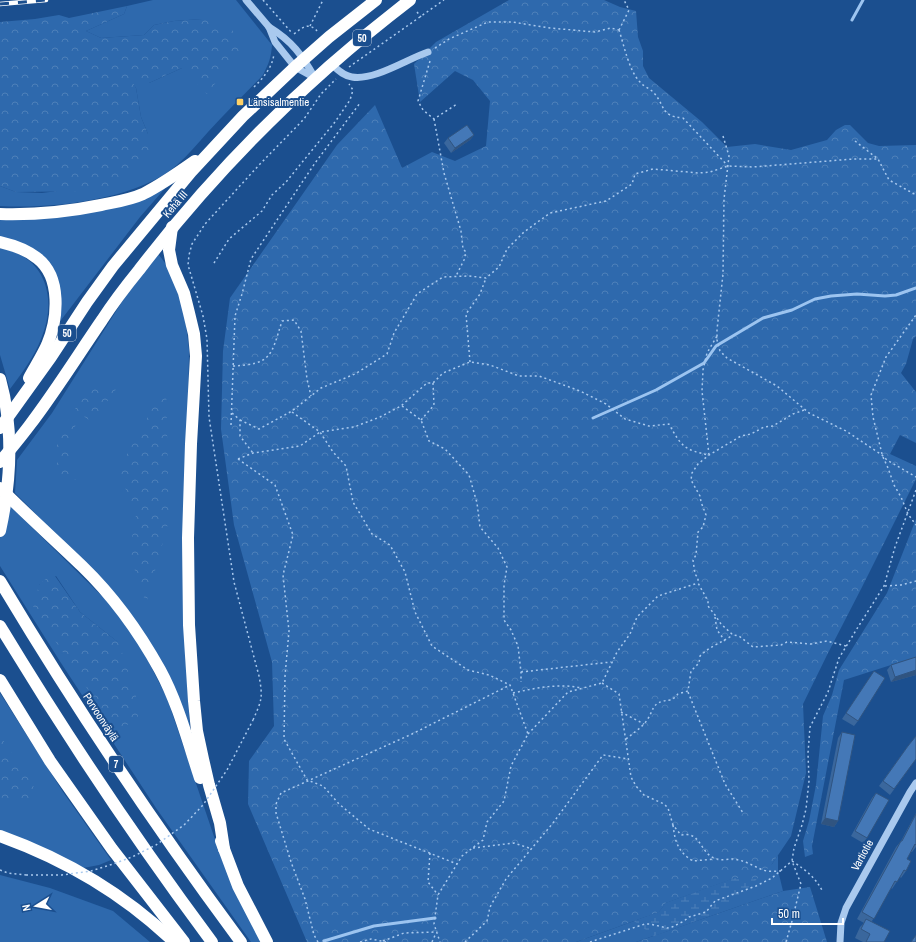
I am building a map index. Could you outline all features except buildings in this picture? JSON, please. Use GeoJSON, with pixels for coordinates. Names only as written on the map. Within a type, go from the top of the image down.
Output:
{"type":"FeatureCollection","features":[{"type":"Feature","properties":{"kind":"highway","name":"Kehä III"},"geometry":{"type":"LineString","coordinates":[[0,428],[51,358],[87,302],[113,266],[156,212],[243,116],[329,37],[376,0]]}},
{"type":"Feature","properties":{"kind":"highway","name":"Kehä III"},"geometry":{"type":"LineString","coordinates":[[0,462],[30,425],[103,318],[172,227],[233,158],[273,117],[315,78],[410,0]]}},
{"type":"Feature","properties":{"kind":"highway"},"geometry":{"type":"LineString","coordinates":[[0,214],[45,214],[72,211],[122,201],[142,195],[212,149]]}},
{"type":"Feature","properties":{"kind":"highway"},"geometry":{"type":"LineString","coordinates":[[172,227],[169,250],[172,265],[184,293],[190,313],[196,356],[188,538],[189,625],[194,701],[201,752],[220,823],[224,849]]}},
{"type":"Feature","properties":{"kind":"highway"},"geometry":{"type":"LineString","coordinates":[[0,242],[26,251],[38,259],[46,269],[52,282],[55,296],[55,312],[47,344],[10,415]]}},
{"type":"Feature","properties":{"kind":"highway"},"geometry":{"type":"LineString","coordinates":[[0,379],[7,411],[10,443],[8,489],[0,531]]}},
{"type":"Feature","properties":{"kind":"highway"},"geometry":{"type":"LineString","coordinates":[[0,488],[24,513],[83,567],[118,606],[147,648],[170,692],[224,849],[247,905],[266,942]]}},
{"type":"Feature","properties":{"kind":"highway","name":"Porvoonväylä"},"geometry":{"type":"LineString","coordinates":[[0,581],[62,682],[112,758],[160,830],[240,942]]}},
{"type":"Feature","properties":{"kind":"highway","name":"7"},"geometry":{"type":"LineString","coordinates":[[0,626],[41,694],[88,766],[141,844],[212,942]]}},
{"type":"Feature","properties":{"kind":"highway"},"geometry":{"type":"LineString","coordinates":[[0,680],[50,761],[112,849],[184,942]]}},
{"type":"Feature","properties":{"kind":"highway"},"geometry":{"type":"LineString","coordinates":[[0,836],[41,852],[88,876],[131,905],[174,942]]}},
{"type":"Feature","properties":{"kind":"street"},"geometry":{"type":"LineString","coordinates":[[246,0],[269,27],[284,36],[304,59],[315,78]]}},
{"type":"Feature","properties":{"kind":"street"},"geometry":{"type":"LineString","coordinates":[[269,27],[275,42],[295,67],[315,78]]}},
{"type":"Feature","properties":{"kind":"street"},"geometry":{"type":"LineString","coordinates":[[331,64],[341,73],[351,77],[374,75],[431,51]]}},
{"type":"Feature","properties":{"kind":"street","name":"Vartiotie"},"geometry":{"type":"LineString","coordinates":[[840,942],[841,923],[846,908],[916,783]]}},
{"type":"Feature","properties":{"kind":"path"},"geometry":{"type":"LineString","coordinates":[[263,0],[294,35]]}},
{"type":"Feature","properties":{"kind":"path"},"geometry":{"type":"LineString","coordinates":[[310,26],[323,0]]}},
{"type":"Feature","properties":{"kind":"path"},"geometry":{"type":"LineString","coordinates":[[349,67],[444,0]]}},
{"type":"Feature","properties":{"kind":"path"},"geometry":{"type":"LineString","coordinates":[[624,0],[629,10],[619,30],[638,81],[654,93],[665,112],[674,117],[683,118],[728,166]]}},
{"type":"Feature","properties":{"kind":"path"},"geometry":{"type":"LineString","coordinates":[[417,12],[420,16]]}},
{"type":"Feature","properties":{"kind":"path"},"geometry":{"type":"LineString","coordinates":[[456,276],[464,260],[466,252],[463,249],[461,231],[444,173],[434,119],[423,110],[418,101],[431,51],[449,39],[488,22],[512,22],[550,28],[595,32],[611,28],[619,30]]}},
{"type":"Feature","properties":{"kind":"path"},"geometry":{"type":"LineString","coordinates":[[254,87],[265,76],[273,63],[274,52],[280,48]]}},
{"type":"Feature","properties":{"kind":"path"},"geometry":{"type":"LineString","coordinates":[[0,870],[8,873],[62,875],[91,870],[113,864],[156,845],[184,825],[207,800],[226,770],[253,720],[262,698],[262,691],[234,582],[209,417],[207,339],[203,316],[188,265],[189,255],[192,244],[205,224],[304,119],[322,94],[341,73],[353,90],[350,100],[335,122],[286,182],[272,195],[262,211],[229,238],[214,262]]}},
{"type":"Feature","properties":{"kind":"path"},"geometry":{"type":"LineString","coordinates":[[231,424],[235,316],[251,259],[315,163],[360,103]]}},
{"type":"Feature","properties":{"kind":"path"},"geometry":{"type":"LineString","coordinates":[[434,119],[457,104]]}},
{"type":"Feature","properties":{"kind":"path"},"geometry":{"type":"LineString","coordinates":[[723,136],[729,156],[724,199],[723,274],[717,324],[718,343],[723,355],[777,386],[809,414],[846,431],[887,460],[916,477]]}},
{"type":"Feature","properties":{"kind":"path"},"geometry":{"type":"LineString","coordinates":[[855,140],[878,159],[889,180],[916,195]]}},
{"type":"Feature","properties":{"kind":"path"},"geometry":{"type":"LineString","coordinates":[[470,362],[466,314],[480,294],[486,278],[499,267],[511,245],[524,232],[550,213],[606,201],[632,184],[636,174],[654,170],[699,173],[710,172],[728,166],[753,167],[853,159],[878,159]]}},
{"type":"Feature","properties":{"kind":"path"},"geometry":{"type":"LineString","coordinates":[[232,413],[240,420],[259,430],[292,411],[321,388],[355,374],[387,354],[394,333],[417,294],[443,277],[469,276],[486,278]]}},
{"type":"Feature","properties":{"kind":"path"},"geometry":{"type":"LineString","coordinates":[[916,315],[886,357],[871,395],[873,417],[882,455],[908,514],[916,525]]}},
{"type":"Feature","properties":{"kind":"path"},"geometry":{"type":"LineString","coordinates":[[233,366],[262,362],[270,356],[282,321],[294,320],[301,331],[307,379],[311,396]]}},
{"type":"Feature","properties":{"kind":"path"},"geometry":{"type":"LineString","coordinates":[[709,455],[702,391],[703,370],[707,353],[717,336]]}},
{"type":"Feature","properties":{"kind":"path"},"geometry":{"type":"LineString","coordinates":[[458,864],[369,829],[339,804],[323,786],[308,780],[284,739],[285,676],[289,631],[283,575],[293,535],[275,485],[238,459],[253,454],[300,446],[320,432],[354,427],[380,417],[401,406],[427,383],[433,383],[443,373],[470,362],[490,365],[519,376],[539,376],[580,391],[606,404],[625,419],[649,426],[669,424],[677,439],[690,451],[709,455]]}},
{"type":"Feature","properties":{"kind":"path"},"geometry":{"type":"LineString","coordinates":[[421,420],[434,405],[433,383]]}},
{"type":"Feature","properties":{"kind":"path"},"geometry":{"type":"LineString","coordinates":[[401,406],[421,420],[429,441],[445,449],[468,475],[477,503],[480,527],[498,548],[507,567],[504,585],[504,620],[511,630],[518,646],[521,672],[520,682]]}},
{"type":"Feature","properties":{"kind":"path"},"geometry":{"type":"LineString","coordinates":[[805,410],[793,414],[774,426],[764,427],[751,434],[741,436],[709,455],[698,464],[692,473],[690,480],[700,496],[706,515],[703,526],[698,532],[696,555],[693,560],[695,574],[698,578],[698,583],[708,601],[708,606],[721,624],[733,635],[739,636],[753,647],[781,645],[787,642],[811,644],[827,641],[846,646]]}},
{"type":"Feature","properties":{"kind":"path"},"geometry":{"type":"LineString","coordinates":[[292,411],[320,432],[333,452],[346,466],[353,502],[372,534],[390,545],[405,572],[415,612],[432,646],[468,670],[489,676],[510,685],[528,734]]}},
{"type":"Feature","properties":{"kind":"path"},"geometry":{"type":"LineString","coordinates":[[240,420],[240,436],[253,454]]}},
{"type":"Feature","properties":{"kind":"path"},"geometry":{"type":"LineString","coordinates":[[786,942],[801,884],[792,861],[794,848],[802,825],[809,781],[808,753],[810,727],[828,692],[839,658],[884,586],[916,490]]}},
{"type":"Feature","properties":{"kind":"path"},"geometry":{"type":"LineString","coordinates":[[884,586],[901,585],[916,581]]}},
{"type":"Feature","properties":{"kind":"path"},"geometry":{"type":"LineString","coordinates":[[602,683],[617,652],[630,634],[637,617],[658,596],[698,583]]}},
{"type":"Feature","properties":{"kind":"path"},"geometry":{"type":"LineString","coordinates":[[715,615],[717,630],[725,641]]}},
{"type":"Feature","properties":{"kind":"path"},"geometry":{"type":"LineString","coordinates":[[733,635],[725,641],[708,648],[700,656],[699,663],[691,671],[688,691],[725,784],[743,813]]}},
{"type":"Feature","properties":{"kind":"path"},"geometry":{"type":"LineString","coordinates":[[521,672],[612,662]]}},
{"type":"Feature","properties":{"kind":"path"},"geometry":{"type":"LineString","coordinates":[[440,942],[434,924],[438,895],[462,856],[483,840],[487,822],[504,801],[511,766],[528,734],[568,692],[602,683],[618,694],[631,777],[636,786],[644,795],[668,808],[673,825],[674,839],[684,856],[693,862],[714,859],[733,859],[754,865],[763,870],[781,870]]}},
{"type":"Feature","properties":{"kind":"path"},"geometry":{"type":"LineString","coordinates":[[318,942],[314,935],[305,899],[291,862],[276,813],[276,804],[281,793],[412,734],[510,685]]}},
{"type":"Feature","properties":{"kind":"path"},"geometry":{"type":"LineString","coordinates":[[513,693],[535,688],[567,685],[583,688]]}},
{"type":"Feature","properties":{"kind":"path"},"geometry":{"type":"LineString","coordinates":[[626,739],[644,724],[656,704],[672,700],[678,694],[688,691]]}},
{"type":"Feature","properties":{"kind":"path"},"geometry":{"type":"LineString","coordinates":[[621,712],[644,724]]}},
{"type":"Feature","properties":{"kind":"path"},"geometry":{"type":"LineString","coordinates":[[465,942],[487,921],[490,907],[506,879],[553,823],[603,755],[628,759]]}},
{"type":"Feature","properties":{"kind":"path"},"geometry":{"type":"LineString","coordinates":[[673,825],[681,835],[691,835],[700,842],[704,852],[714,859]]}},
{"type":"Feature","properties":{"kind":"path"},"geometry":{"type":"LineString","coordinates":[[472,848],[514,843],[532,849]]}},
{"type":"Feature","properties":{"kind":"path"},"geometry":{"type":"LineString","coordinates":[[430,854],[428,882],[438,895]]}},
{"type":"Feature","properties":{"kind":"path"},"geometry":{"type":"LineString","coordinates":[[590,942],[645,924],[667,928],[672,927],[689,917],[706,912],[715,901],[756,886],[772,878],[792,861]]}},
{"type":"Feature","properties":{"kind":"path"},"geometry":{"type":"LineString","coordinates":[[792,861],[811,874],[823,892]]}},
{"type":"Feature","properties":{"kind":"path"},"geometry":{"type":"LineString","coordinates":[[383,941],[404,934],[437,932]]}},
{"type":"Feature","properties":{"kind":"path"},"geometry":{"type":"LineString","coordinates":[[432,942],[437,932]]}},
{"type":"Feature","properties":{"kind":"path"},"geometry":{"type":"LineString","coordinates":[[360,942],[371,939],[386,942]]}},
{"type":"Feature","properties":{"kind":"green space"},"geometry":{"type":"Polygon","coordinates":[[[153,0],[236,0],[272,45],[267,67],[263,75],[177,165],[160,177],[140,187],[93,200],[68,204],[21,207],[0,206],[0,186],[16,192],[42,193],[57,191],[148,134],[141,117],[136,88],[132,83],[149,83],[182,68],[202,19],[174,21],[154,25],[144,35],[101,38],[86,31],[124,14],[127,6],[153,0]]]}},
{"type":"Feature","properties":{"kind":"green space"},"geometry":{"type":"Polygon","coordinates":[[[509,0],[604,0],[620,7],[636,11],[638,37],[643,51],[643,66],[649,78],[702,122],[727,147],[755,144],[791,150],[827,140],[836,130],[845,125],[850,125],[868,143],[879,146],[916,145],[916,336],[913,339],[906,364],[901,373],[916,392],[916,443],[900,435],[890,454],[916,466],[916,479],[803,704],[806,773],[791,836],[772,864],[757,879],[735,878],[666,903],[659,912],[576,942],[307,942],[248,804],[249,761],[274,726],[272,662],[234,525],[221,429],[223,351],[230,298],[337,145],[375,105],[402,168],[432,152],[455,161],[486,146],[490,101],[473,80],[455,71],[420,102],[414,64],[436,42],[509,0]]]}},
{"type":"Feature","properties":{"kind":"green space"},"geometry":{"type":"Polygon","coordinates":[[[127,6],[124,14],[86,31],[101,38],[144,35],[154,25],[174,21],[202,19],[231,27],[242,49],[207,94],[182,68],[149,83],[133,83],[136,88],[141,117],[148,134],[151,156],[118,184],[102,191],[16,192],[0,186],[0,22],[59,15],[69,18],[127,6]]]}},
{"type":"Feature","properties":{"kind":"green space"},"geometry":{"type":"Polygon","coordinates":[[[167,186],[140,217],[58,324],[55,276],[0,237],[0,217],[32,217],[167,186]]]}},
{"type":"Feature","properties":{"kind":"green space"},"geometry":{"type":"Polygon","coordinates":[[[0,248],[16,253],[28,260],[38,270],[48,295],[46,324],[41,339],[31,359],[10,389],[0,355],[0,248]]]}},
{"type":"Feature","properties":{"kind":"green space"},"geometry":{"type":"Polygon","coordinates":[[[158,254],[166,264],[177,286],[184,312],[189,350],[185,650],[190,728],[177,694],[157,655],[35,513],[15,493],[17,460],[52,413],[125,297],[158,254]]]}},
{"type":"Feature","properties":{"kind":"green space"},"geometry":{"type":"Polygon","coordinates":[[[166,384],[169,520],[147,600],[140,594],[130,548],[136,515],[118,470],[166,384]]]}},
{"type":"Feature","properties":{"kind":"green space"},"geometry":{"type":"Polygon","coordinates":[[[89,385],[117,388],[92,422],[80,414],[71,437],[69,460],[77,480],[57,475],[57,440],[89,385]]]}},
{"type":"Feature","properties":{"kind":"green space"},"geometry":{"type":"Polygon","coordinates":[[[0,496],[108,602],[139,643],[167,698],[222,860],[261,942],[251,942],[156,808],[61,663],[0,566],[0,496]],[[56,576],[39,585],[119,643],[80,612],[56,576]]]}},
{"type":"Feature","properties":{"kind":"green space"},"geometry":{"type":"Polygon","coordinates":[[[916,519],[916,657],[844,680],[812,846],[813,854],[805,857],[803,841],[809,821],[816,785],[823,716],[832,695],[839,670],[887,593],[916,519]]]}},
{"type":"Feature","properties":{"kind":"green space"},"geometry":{"type":"Polygon","coordinates":[[[51,574],[55,576],[80,612],[119,643],[136,696],[138,717],[123,728],[99,706],[33,608],[39,585],[51,574]]]}},
{"type":"Feature","properties":{"kind":"green space"},"geometry":{"type":"Polygon","coordinates":[[[0,693],[63,792],[111,860],[99,865],[83,868],[0,831],[0,693]]]}},
{"type":"Feature","properties":{"kind":"green space"},"geometry":{"type":"Polygon","coordinates":[[[1,737],[41,798],[24,805],[0,797],[1,737]]]}},
{"type":"Feature","properties":{"kind":"green space"},"geometry":{"type":"Polygon","coordinates":[[[778,855],[778,870],[783,891],[636,942],[576,942],[659,912],[666,903],[772,864],[778,855]]]}},
{"type":"Feature","properties":{"kind":"green space"},"geometry":{"type":"Polygon","coordinates":[[[0,875],[50,888],[113,911],[150,942],[0,942],[0,875]]]}},
{"type":"Feature","properties":{"kind":"green space"},"geometry":{"type":"Polygon","coordinates":[[[735,878],[757,879],[726,910],[654,936],[634,921],[659,912],[666,903],[735,878]]]}},
{"type":"Feature","properties":{"kind":"green space"},"geometry":{"type":"Polygon","coordinates":[[[810,887],[827,942],[636,942],[783,891],[810,887]]]}},
{"type":"Feature","properties":{"kind":"waterway"},"geometry":{"type":"LineString","coordinates":[[852,20],[863,0]]}},
{"type":"Feature","properties":{"kind":"waterway"},"geometry":{"type":"LineString","coordinates":[[593,418],[656,390],[704,363],[716,346],[763,318],[792,310],[815,299],[857,294],[885,296],[896,295],[916,288]]}},
{"type":"Feature","properties":{"kind":"waterway"},"geometry":{"type":"LineString","coordinates":[[324,941],[374,926],[435,918]]}},
{"type":"Feature","properties":{"kind":"railway"},"geometry":{"type":"LineString","coordinates":[[0,4],[46,0]]}},
{"type":"Feature","properties":{"kind":"place","name":"Länsisalmentie"},"geometry":{"type":"Point","coordinates":[240,102]}}]}
